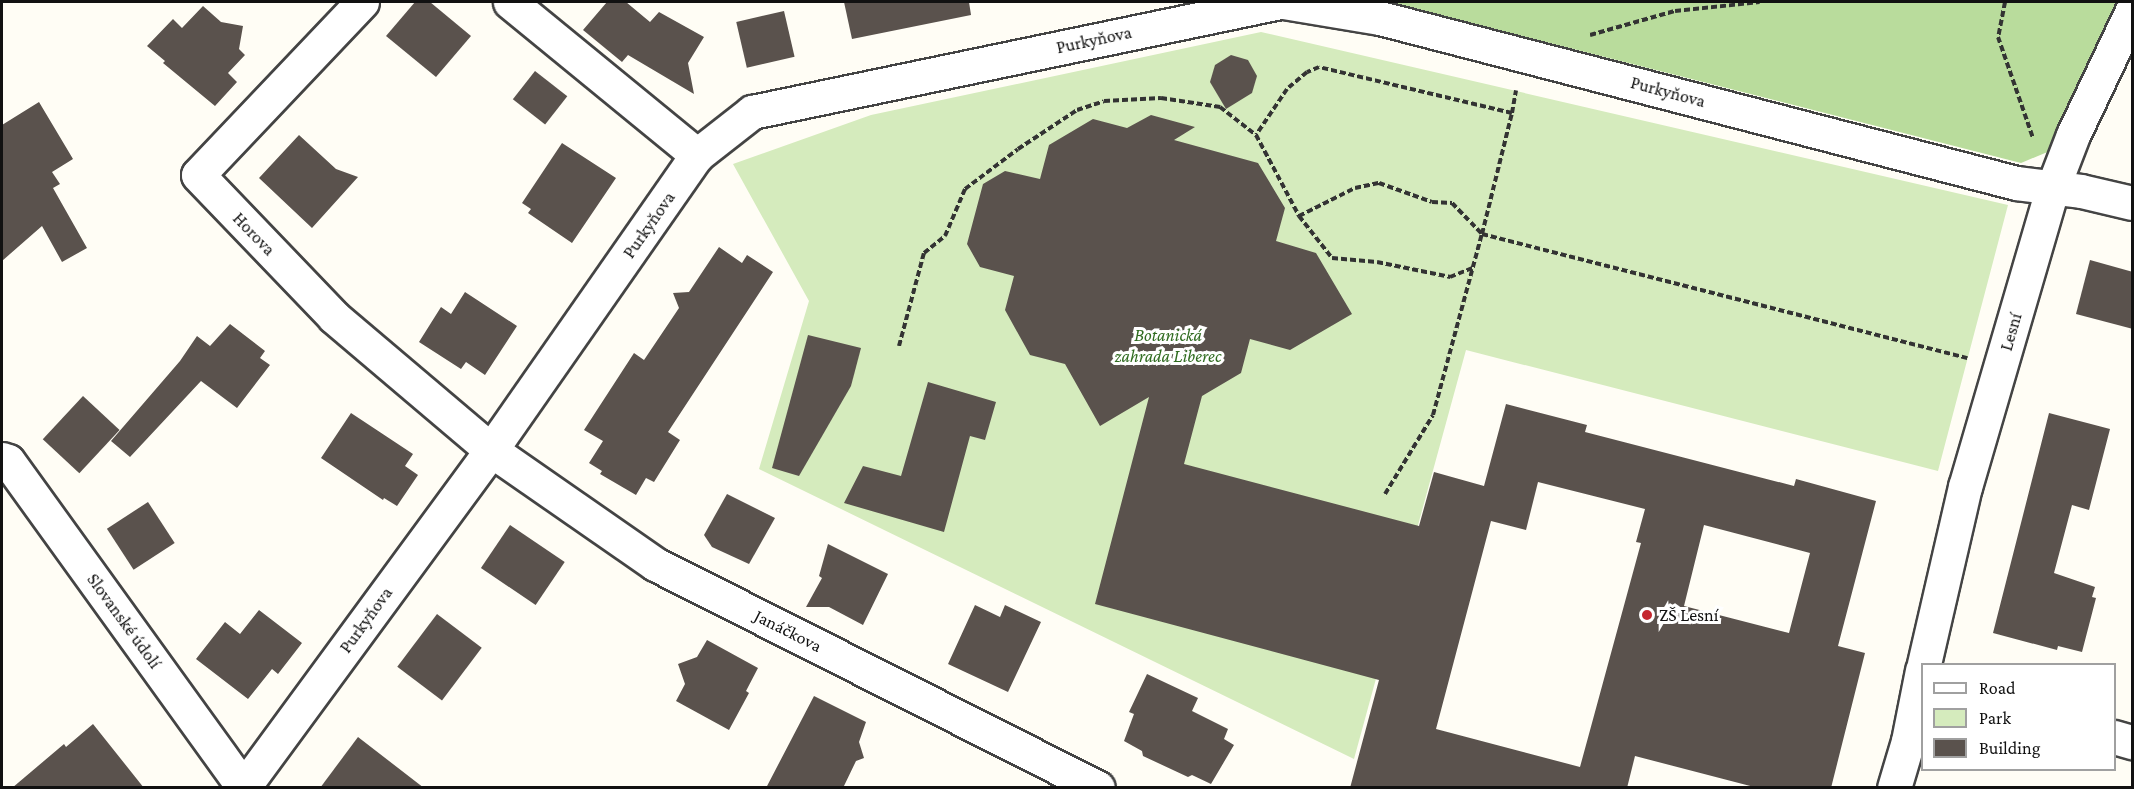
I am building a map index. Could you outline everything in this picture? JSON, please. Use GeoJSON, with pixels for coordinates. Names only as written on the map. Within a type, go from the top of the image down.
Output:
{"type":"FeatureCollection","features":[{"type":"Feature","properties":{"kind":"street","name":"Horova"},"geometry":{"type":"LineString","coordinates":[[362,2],[198,175],[334,317],[492,450]]}},
{"type":"Feature","properties":{"kind":"street"},"geometry":{"type":"LineString","coordinates":[[510,2],[697,155]]}},
{"type":"Feature","properties":{"kind":"street","name":"Purkyňova"},"geometry":{"type":"LineString","coordinates":[[243,787],[492,450],[697,155],[752,112],[1281,2],[1380,18],[2016,183],[2081,191],[2133,203]]}},
{"type":"Feature","properties":{"kind":"street","name":"Lesní"},"geometry":{"type":"LineString","coordinates":[[1925,663],[1965,487],[2053,187],[2073,135],[2133,11]]}},
{"type":"Feature","properties":{"kind":"street","name":"Janáčkova"},"geometry":{"type":"LineString","coordinates":[[492,450],[655,564],[1098,788]]}},
{"type":"Feature","properties":{"kind":"street","name":"Slovanské údolí"},"geometry":{"type":"LineString","coordinates":[[2,459],[8,461],[243,787]]}},
{"type":"Feature","properties":{"kind":"street","name":"Lesní"},"geometry":{"type":"LineString","coordinates":[[1894,788],[1908,741],[1921,680]]}},
{"type":"Feature","properties":{"kind":"street"},"geometry":{"type":"LineString","coordinates":[[2116,737],[2133,742]]}},
{"type":"Feature","properties":{"kind":"path"},"geometry":{"type":"LineString","coordinates":[[1588,36],[1675,12],[1760,2]]}},
{"type":"Feature","properties":{"kind":"path"},"geometry":{"type":"LineString","coordinates":[[2005,2],[1998,37],[2035,143]]}},
{"type":"Feature","properties":{"kind":"path"},"geometry":{"type":"LineString","coordinates":[[1256,135],[1287,89],[1307,72],[1319,67],[1512,113],[1433,416],[1385,494]]}},
{"type":"Feature","properties":{"kind":"path"},"geometry":{"type":"LineString","coordinates":[[899,346],[924,253],[945,236],[965,189],[1018,148],[1077,110],[1104,101],[1161,98],[1220,107],[1256,135],[1299,216],[1332,258],[1377,262],[1450,278],[1473,268]]}},
{"type":"Feature","properties":{"kind":"path"},"geometry":{"type":"LineString","coordinates":[[1299,216],[1355,188],[1379,183],[1431,202],[1452,203],[1482,234],[1968,358]]}},
{"type":"Feature","properties":{"kind":"green space"},"geometry":{"type":"Polygon","coordinates":[[[1389,2],[2121,2],[2057,148],[2021,163],[1389,2]]]}},
{"type":"Feature","properties":{"kind":"green space","name":"Botanická zahrada Liberec"},"geometry":{"type":"Polygon","coordinates":[[[1261,32],[2008,205],[1938,471],[1466,350],[1354,759],[759,469],[809,301],[733,164],[871,115],[1261,32]]]}},
{"type":"Feature","properties":{"kind":"building"},"geometry":{"type":"Polygon","coordinates":[[[415,2],[430,2],[471,36],[436,77],[386,36],[415,2]]]}},
{"type":"Feature","properties":{"kind":"building"},"geometry":{"type":"Polygon","coordinates":[[[607,2],[626,2],[650,22],[659,12],[704,37],[688,63],[694,94],[628,55],[622,62],[583,30],[607,2]]]}},
{"type":"Feature","properties":{"kind":"building"},"geometry":{"type":"Polygon","coordinates":[[[844,2],[969,2],[971,15],[852,39],[844,2]]]}},
{"type":"Feature","properties":{"kind":"building"},"geometry":{"type":"Polygon","coordinates":[[[203,6],[221,22],[243,26],[239,49],[245,55],[228,73],[237,82],[215,106],[163,63],[165,61],[147,46],[173,19],[182,28],[203,6]]]}},
{"type":"Feature","properties":{"kind":"building"},"geometry":{"type":"Polygon","coordinates":[[[784,11],[795,57],[747,68],[736,22],[784,11]]]}},
{"type":"Feature","properties":{"kind":"building"},"geometry":{"type":"Polygon","coordinates":[[[1231,55],[1248,60],[1257,76],[1252,93],[1226,109],[1210,82],[1215,65],[1231,55]]]}},
{"type":"Feature","properties":{"kind":"building"},"geometry":{"type":"Polygon","coordinates":[[[535,71],[567,96],[545,125],[513,99],[535,71]]]}},
{"type":"Feature","properties":{"kind":"building"},"geometry":{"type":"Polygon","coordinates":[[[39,102],[73,159],[52,172],[60,184],[53,188],[87,248],[62,262],[42,226],[2,261],[2,125],[39,102]]]}},
{"type":"Feature","properties":{"kind":"building"},"geometry":{"type":"Polygon","coordinates":[[[1151,115],[1195,127],[1174,140],[1258,163],[1285,208],[1276,241],[1316,253],[1352,314],[1290,350],[1250,339],[1241,373],[1202,396],[1184,464],[1419,526],[1434,472],[1484,486],[1506,404],[1587,425],[1585,432],[1794,486],[1796,479],[1876,501],[1838,646],[1865,653],[1831,788],[1758,788],[1635,756],[1627,788],[1350,788],[1379,680],[1095,604],[1149,397],[1100,426],[1065,364],[1030,355],[1005,310],[1014,276],[980,267],[967,244],[983,184],[1005,171],[1040,179],[1049,145],[1093,119],[1127,128],[1151,115]],[[1538,482],[1526,530],[1491,521],[1436,729],[1580,767],[1641,543],[1636,542],[1645,509],[1538,482]],[[1704,525],[1684,606],[1789,633],[1810,553],[1704,525]]]}},
{"type":"Feature","properties":{"kind":"building"},"geometry":{"type":"Polygon","coordinates":[[[299,135],[336,169],[358,177],[312,228],[259,178],[299,135]]]}},
{"type":"Feature","properties":{"kind":"building"},"geometry":{"type":"Polygon","coordinates":[[[562,143],[616,178],[572,243],[528,213],[531,209],[522,203],[562,143]]]}},
{"type":"Feature","properties":{"kind":"building"},"geometry":{"type":"Polygon","coordinates":[[[719,247],[742,263],[747,255],[773,272],[668,432],[680,440],[654,482],[646,478],[636,495],[600,474],[602,471],[589,463],[603,441],[584,430],[634,353],[644,360],[679,308],[673,293],[689,292],[719,247]]]}},
{"type":"Feature","properties":{"kind":"building"},"geometry":{"type":"Polygon","coordinates":[[[2090,260],[2133,272],[2133,329],[2076,314],[2090,260]]]}},
{"type":"Feature","properties":{"kind":"building"},"geometry":{"type":"Polygon","coordinates":[[[465,292],[517,326],[485,375],[466,362],[461,369],[419,342],[441,307],[451,314],[465,292]]]}},
{"type":"Feature","properties":{"kind":"building"},"geometry":{"type":"Polygon","coordinates":[[[230,324],[265,351],[260,358],[270,365],[237,408],[201,381],[130,457],[111,441],[180,361],[197,336],[210,346],[230,324]]]}},
{"type":"Feature","properties":{"kind":"building"},"geometry":{"type":"Polygon","coordinates":[[[808,335],[861,348],[851,386],[799,476],[772,468],[808,335]]]}},
{"type":"Feature","properties":{"kind":"building"},"geometry":{"type":"Polygon","coordinates":[[[928,382],[996,402],[985,440],[970,436],[944,532],[844,503],[863,466],[901,476],[928,382]]]}},
{"type":"Feature","properties":{"kind":"building"},"geometry":{"type":"Polygon","coordinates":[[[83,396],[120,430],[79,473],[43,439],[83,396]]]}},
{"type":"Feature","properties":{"kind":"building"},"geometry":{"type":"Polygon","coordinates":[[[351,413],[413,454],[405,466],[418,475],[397,506],[384,498],[383,500],[321,458],[351,413]]]}},
{"type":"Feature","properties":{"kind":"building"},"geometry":{"type":"Polygon","coordinates":[[[2049,413],[2110,429],[2089,510],[2072,505],[2054,573],[2095,587],[2092,597],[2096,598],[2082,652],[2058,646],[2057,650],[1993,633],[2049,413]]]}},
{"type":"Feature","properties":{"kind":"building"},"geometry":{"type":"Polygon","coordinates":[[[727,494],[775,518],[749,564],[712,547],[704,535],[727,494]]]}},
{"type":"Feature","properties":{"kind":"building"},"geometry":{"type":"Polygon","coordinates":[[[148,502],[175,543],[134,570],[107,529],[148,502]]]}},
{"type":"Feature","properties":{"kind":"building"},"geometry":{"type":"Polygon","coordinates":[[[510,525],[565,562],[536,605],[481,568],[510,525]]]}},
{"type":"Feature","properties":{"kind":"building"},"geometry":{"type":"Polygon","coordinates":[[[828,544],[888,574],[863,625],[829,607],[806,607],[822,578],[819,576],[828,544]]]}},
{"type":"Feature","properties":{"kind":"building"},"geometry":{"type":"Polygon","coordinates":[[[975,605],[1000,617],[1005,605],[1041,622],[1008,692],[948,664],[975,605]]]}},
{"type":"Feature","properties":{"kind":"building"},"geometry":{"type":"Polygon","coordinates":[[[259,610],[302,643],[278,674],[272,669],[248,699],[196,659],[225,622],[240,634],[259,610]]]}},
{"type":"Feature","properties":{"kind":"building"},"geometry":{"type":"Polygon","coordinates":[[[437,614],[482,648],[442,700],[397,667],[437,614]]]}},
{"type":"Feature","properties":{"kind":"building"},"geometry":{"type":"Polygon","coordinates":[[[707,640],[758,668],[746,691],[749,693],[729,730],[676,701],[685,684],[678,664],[697,657],[707,640]]]}},
{"type":"Feature","properties":{"kind":"building"},"geometry":{"type":"Polygon","coordinates":[[[1147,674],[1198,698],[1192,711],[1228,729],[1224,739],[1234,745],[1211,784],[1192,775],[1188,777],[1143,756],[1142,751],[1124,741],[1134,714],[1129,712],[1147,674]]]}},
{"type":"Feature","properties":{"kind":"building"},"geometry":{"type":"Polygon","coordinates":[[[814,696],[866,722],[859,742],[864,758],[856,761],[843,788],[766,788],[814,696]]]}},
{"type":"Feature","properties":{"kind":"building"},"geometry":{"type":"Polygon","coordinates":[[[93,724],[144,788],[12,788],[64,744],[66,747],[93,724]]]}},
{"type":"Feature","properties":{"kind":"building"},"geometry":{"type":"Polygon","coordinates":[[[358,737],[424,788],[320,788],[358,737]]]}},
{"type":"Feature","properties":{"kind":"place","name":"ZŠ Lesní"},"geometry":{"type":"Point","coordinates":[1647,615]}}]}
